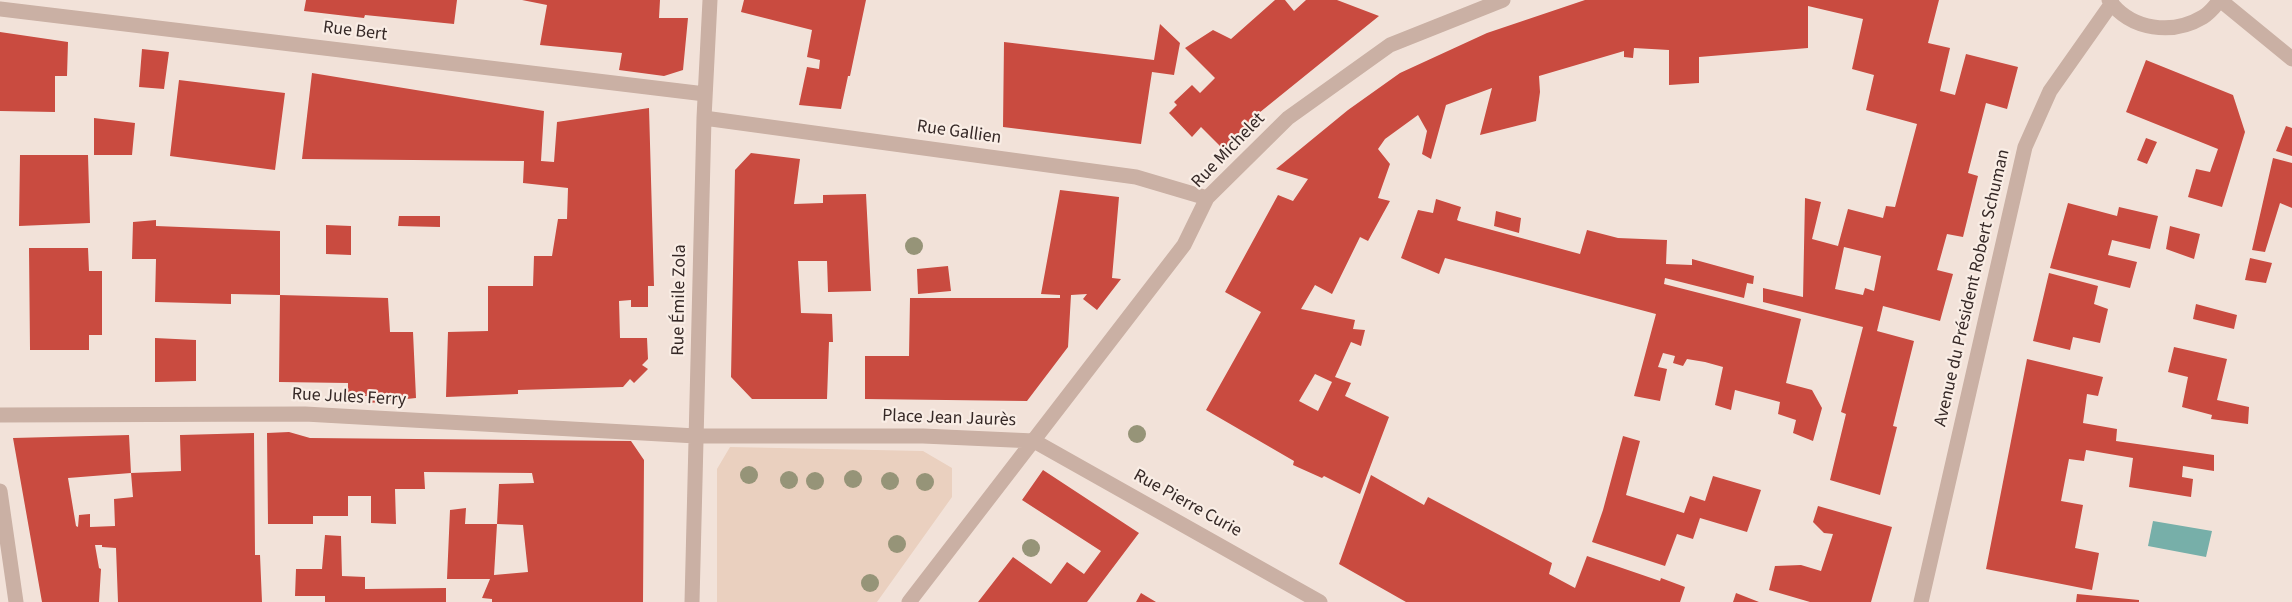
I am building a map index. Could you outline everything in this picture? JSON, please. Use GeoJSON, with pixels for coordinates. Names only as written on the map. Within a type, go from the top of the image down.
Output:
{"type":"FeatureCollection","features":[{"type":"Feature","properties":{"kind":"street","name":"Rue Émile Zola"},"geometry":{"type":"LineString","coordinates":[[692,602],[704,118],[710,0]]}},
{"type":"Feature","properties":{"kind":"street","name":"Rue Michelet"},"geometry":{"type":"LineString","coordinates":[[1034,441],[1184,245],[1207,198],[1288,118],[1390,45],[1503,0]]}},
{"type":"Feature","properties":{"kind":"street"},"geometry":{"type":"LineString","coordinates":[[2110,2],[2127,18],[2146,26],[2167,29],[2187,25],[2206,15],[2220,0],[2292,60]]}},
{"type":"Feature","properties":{"kind":"street","name":"Avenue du Président Robert Schuman"},"geometry":{"type":"LineString","coordinates":[[1921,602],[2025,147],[2050,91],[2110,2]]}},
{"type":"Feature","properties":{"kind":"street","name":"Rue Bert"},"geometry":{"type":"LineString","coordinates":[[0,9],[705,94]]}},
{"type":"Feature","properties":{"kind":"street","name":"Rue Gallien"},"geometry":{"type":"LineString","coordinates":[[704,118],[1136,177],[1207,198]]}},
{"type":"Feature","properties":{"kind":"street","name":"Rue Jules Ferry"},"geometry":{"type":"LineString","coordinates":[[0,415],[305,414],[696,436]]}},
{"type":"Feature","properties":{"kind":"street","name":"Place Jean Jaurès"},"geometry":{"type":"LineString","coordinates":[[696,436],[923,436],[1034,441]]}},
{"type":"Feature","properties":{"kind":"street","name":"Place Jean Jaurès"},"geometry":{"type":"LineString","coordinates":[[909,602],[1034,441]]}},
{"type":"Feature","properties":{"kind":"street","name":"Rue Pierre Curie"},"geometry":{"type":"LineString","coordinates":[[1034,441],[1320,602]]}},
{"type":"Feature","properties":{"kind":"street"},"geometry":{"type":"LineString","coordinates":[[0,490],[16,602]]}},
{"type":"Feature","properties":{"kind":"shaded area"},"geometry":{"type":"Polygon","coordinates":[[[730,447],[923,451],[952,468],[952,497],[877,602],[717,602],[717,469],[730,447]]]}},
{"type":"Feature","properties":{"kind":"water"},"geometry":{"type":"Polygon","coordinates":[[[2153,521],[2212,531],[2206,557],[2148,546],[2153,521]]]}},
{"type":"Feature","properties":{"kind":"building"},"geometry":{"type":"Polygon","coordinates":[[[306,0],[457,0],[454,24],[304,11],[306,0]]]}},
{"type":"Feature","properties":{"kind":"building"},"geometry":{"type":"Polygon","coordinates":[[[522,0],[660,0],[659,18],[688,18],[683,70],[664,76],[619,70],[622,53],[540,45],[547,5],[522,0]]]}},
{"type":"Feature","properties":{"kind":"building"},"geometry":{"type":"Polygon","coordinates":[[[744,0],[866,0],[841,109],[799,105],[807,67],[819,69],[820,60],[807,57],[812,30],[741,12],[744,0]]]}},
{"type":"Feature","properties":{"kind":"building"},"geometry":{"type":"Polygon","coordinates":[[[1275,0],[1285,0],[1294,11],[1306,0],[1337,0],[1379,16],[1254,117],[1224,150],[1201,127],[1192,137],[1169,113],[1177,105],[1174,102],[1192,85],[1200,93],[1215,78],[1185,48],[1213,30],[1231,39],[1275,0]]]}},
{"type":"Feature","properties":{"kind":"building"},"geometry":{"type":"Polygon","coordinates":[[[1585,0],[1939,0],[1928,43],[1950,48],[1940,91],[1955,95],[1966,54],[2018,67],[2007,109],[1986,103],[1968,173],[1978,176],[1963,237],[1947,234],[1937,270],[1953,274],[1940,321],[1883,306],[1877,331],[1914,341],[1893,426],[1897,427],[1880,495],[1830,480],[1846,414],[1841,412],[1863,327],[1763,302],[1763,288],[1803,297],[1805,198],[1821,202],[1812,239],[1838,246],[1848,209],[1883,218],[1886,206],[1895,207],[1917,124],[1866,110],[1874,75],[1852,69],[1863,19],[1808,6],[1808,48],[1699,57],[1699,83],[1669,85],[1669,50],[1634,48],[1633,58],[1624,57],[1624,51],[1539,76],[1540,92],[1536,121],[1480,135],[1492,88],[1446,105],[1431,159],[1422,154],[1427,131],[1418,115],[1385,139],[1378,149],[1390,164],[1378,198],[1390,201],[1368,241],[1360,237],[1332,294],[1315,285],[1301,309],[1355,320],[1353,329],[1365,330],[1361,346],[1351,342],[1335,377],[1351,383],[1345,396],[1389,417],[1360,494],[1324,476],[1322,478],[1293,465],[1294,461],[1206,410],[1261,312],[1225,292],[1278,195],[1293,201],[1308,179],[1276,169],[1348,110],[1400,73],[1487,33],[1585,0]],[[1844,247],[1835,289],[1863,295],[1865,288],[1874,291],[1881,256],[1844,247]],[[1315,374],[1299,401],[1318,411],[1332,382],[1315,374]]]}},
{"type":"Feature","properties":{"kind":"building"},"geometry":{"type":"Polygon","coordinates":[[[1160,24],[1180,43],[1174,75],[1152,72],[1141,144],[1003,127],[1004,42],[1154,60],[1160,24]]]}},
{"type":"Feature","properties":{"kind":"building"},"geometry":{"type":"Polygon","coordinates":[[[0,32],[68,42],[67,76],[55,76],[55,112],[0,111],[0,32]]]}},
{"type":"Feature","properties":{"kind":"building"},"geometry":{"type":"Polygon","coordinates":[[[142,49],[169,52],[164,89],[139,87],[142,49]]]}},
{"type":"Feature","properties":{"kind":"building"},"geometry":{"type":"Polygon","coordinates":[[[2146,60],[2233,95],[2245,132],[2222,207],[2188,197],[2196,169],[2210,172],[2218,149],[2126,112],[2146,60]]]}},
{"type":"Feature","properties":{"kind":"building"},"geometry":{"type":"Polygon","coordinates":[[[312,73],[544,111],[541,161],[554,162],[557,122],[649,108],[654,286],[648,286],[648,307],[631,307],[631,300],[619,301],[620,338],[647,338],[648,359],[642,365],[648,369],[634,383],[630,379],[623,387],[518,390],[518,394],[446,397],[448,332],[488,331],[488,286],[533,286],[534,256],[552,256],[558,219],[567,219],[568,188],[523,183],[524,161],[302,159],[312,73]]]}},
{"type":"Feature","properties":{"kind":"building"},"geometry":{"type":"Polygon","coordinates":[[[179,80],[285,93],[275,170],[170,156],[179,80]]]}},
{"type":"Feature","properties":{"kind":"building"},"geometry":{"type":"Polygon","coordinates":[[[94,118],[135,123],[132,155],[94,155],[94,118]]]}},
{"type":"Feature","properties":{"kind":"building"},"geometry":{"type":"Polygon","coordinates":[[[2286,126],[2292,128],[2292,156],[2276,151],[2286,126]]]}},
{"type":"Feature","properties":{"kind":"building"},"geometry":{"type":"Polygon","coordinates":[[[2146,138],[2157,142],[2147,164],[2137,160],[2146,138]]]}},
{"type":"Feature","properties":{"kind":"building"},"geometry":{"type":"Polygon","coordinates":[[[751,153],[800,159],[794,204],[823,203],[823,195],[866,194],[871,291],[828,292],[827,261],[798,261],[801,313],[832,314],[833,342],[829,342],[827,399],[752,399],[731,377],[735,170],[751,153]]]}},
{"type":"Feature","properties":{"kind":"building"},"geometry":{"type":"Polygon","coordinates":[[[20,155],[88,155],[90,223],[19,226],[20,155]]]}},
{"type":"Feature","properties":{"kind":"building"},"geometry":{"type":"Polygon","coordinates":[[[2273,158],[2292,163],[2292,208],[2280,203],[2265,252],[2252,250],[2273,158]]]}},
{"type":"Feature","properties":{"kind":"building"},"geometry":{"type":"Polygon","coordinates":[[[1060,190],[1119,197],[1112,278],[1121,279],[1097,310],[1083,299],[1087,294],[1071,295],[1068,347],[1027,401],[865,399],[865,356],[909,356],[910,298],[1060,298],[1060,295],[1041,294],[1060,190]]]}},
{"type":"Feature","properties":{"kind":"building"},"geometry":{"type":"Polygon","coordinates":[[[1436,199],[1461,207],[1457,220],[1459,221],[1580,254],[1587,230],[1618,238],[1667,240],[1666,264],[1692,265],[1692,259],[1754,276],[1753,284],[1747,283],[1744,298],[1665,278],[1664,284],[1801,319],[1786,383],[1812,390],[1822,408],[1813,441],[1793,433],[1796,420],[1778,414],[1780,402],[1735,390],[1731,410],[1715,405],[1723,367],[1705,362],[1687,359],[1683,366],[1673,363],[1675,356],[1663,353],[1658,367],[1667,369],[1660,401],[1634,396],[1656,314],[1445,258],[1439,274],[1401,258],[1418,210],[1433,213],[1436,199]]]}},
{"type":"Feature","properties":{"kind":"building"},"geometry":{"type":"Polygon","coordinates":[[[2068,203],[2117,216],[2119,207],[2158,216],[2150,249],[2112,240],[2108,255],[2137,262],[2130,288],[2050,268],[2068,203]]]}},
{"type":"Feature","properties":{"kind":"building"},"geometry":{"type":"Polygon","coordinates":[[[1496,211],[1521,218],[1519,233],[1494,226],[1496,211]]]}},
{"type":"Feature","properties":{"kind":"building"},"geometry":{"type":"Polygon","coordinates":[[[399,216],[440,216],[440,227],[398,226],[399,216]]]}},
{"type":"Feature","properties":{"kind":"building"},"geometry":{"type":"Polygon","coordinates":[[[156,220],[156,226],[280,231],[280,295],[231,294],[231,304],[155,302],[156,259],[132,259],[133,222],[156,220]]]}},
{"type":"Feature","properties":{"kind":"building"},"geometry":{"type":"Polygon","coordinates":[[[326,225],[351,226],[351,255],[326,254],[326,225]]]}},
{"type":"Feature","properties":{"kind":"building"},"geometry":{"type":"Polygon","coordinates":[[[2170,226],[2200,234],[2194,259],[2166,249],[2170,226]]]}},
{"type":"Feature","properties":{"kind":"building"},"geometry":{"type":"Polygon","coordinates":[[[29,248],[88,248],[89,271],[102,271],[102,335],[89,335],[89,350],[30,350],[29,248]]]}},
{"type":"Feature","properties":{"kind":"building"},"geometry":{"type":"Polygon","coordinates":[[[2250,258],[2272,263],[2266,283],[2245,280],[2250,258]]]}},
{"type":"Feature","properties":{"kind":"building"},"geometry":{"type":"Polygon","coordinates":[[[948,266],[951,291],[918,294],[917,269],[948,266]]]}},
{"type":"Feature","properties":{"kind":"building"},"geometry":{"type":"Polygon","coordinates":[[[2049,273],[2098,286],[2094,304],[2108,309],[2100,343],[2073,337],[2070,350],[2033,341],[2049,273]]]}},
{"type":"Feature","properties":{"kind":"building"},"geometry":{"type":"Polygon","coordinates":[[[280,295],[388,298],[390,332],[413,332],[416,398],[370,403],[369,396],[348,396],[348,383],[279,382],[280,295]]]}},
{"type":"Feature","properties":{"kind":"building"},"geometry":{"type":"Polygon","coordinates":[[[2196,304],[2237,315],[2234,329],[2193,319],[2196,304]]]}},
{"type":"Feature","properties":{"kind":"building"},"geometry":{"type":"Polygon","coordinates":[[[155,338],[196,340],[196,381],[155,382],[155,338]]]}},
{"type":"Feature","properties":{"kind":"building"},"geometry":{"type":"Polygon","coordinates":[[[2174,347],[2227,359],[2217,400],[2249,407],[2248,424],[2211,419],[2212,415],[2182,407],[2188,377],[2168,372],[2174,347]]]}},
{"type":"Feature","properties":{"kind":"building"},"geometry":{"type":"Polygon","coordinates":[[[2027,359],[2103,377],[2098,396],[2087,394],[2083,423],[2117,429],[2116,441],[2214,455],[2214,471],[2183,466],[2182,477],[2193,479],[2191,497],[2129,487],[2133,458],[2086,450],[2084,461],[2069,459],[2061,501],[2083,505],[2075,548],[2099,553],[2092,590],[1986,569],[2027,359]]]}},
{"type":"Feature","properties":{"kind":"building"},"geometry":{"type":"Polygon","coordinates":[[[289,432],[310,438],[631,441],[644,460],[643,602],[492,602],[492,599],[482,598],[490,579],[447,579],[450,510],[466,508],[465,524],[497,524],[499,484],[534,483],[532,473],[424,472],[425,489],[395,489],[396,524],[371,523],[371,496],[348,496],[348,516],[313,516],[313,524],[268,524],[267,433],[289,432]],[[497,524],[494,575],[528,572],[523,525],[497,524]]]}},
{"type":"Feature","properties":{"kind":"building"},"geometry":{"type":"Polygon","coordinates":[[[254,433],[255,555],[260,555],[262,602],[118,602],[116,548],[95,545],[101,569],[99,602],[42,602],[13,438],[129,435],[131,473],[181,471],[180,435],[254,433]],[[131,473],[68,478],[76,526],[78,527],[79,515],[90,514],[90,527],[115,526],[114,499],[133,497],[131,473]]]}},
{"type":"Feature","properties":{"kind":"building"},"geometry":{"type":"Polygon","coordinates":[[[1623,436],[1640,441],[1626,495],[1684,513],[1690,496],[1705,501],[1713,476],[1761,490],[1747,532],[1700,518],[1693,539],[1677,534],[1665,566],[1592,542],[1623,436]]]}},
{"type":"Feature","properties":{"kind":"building"},"geometry":{"type":"Polygon","coordinates":[[[1043,470],[1139,533],[1087,602],[978,602],[1013,557],[1051,584],[1067,562],[1084,574],[1101,551],[1022,500],[1043,470]]]}},
{"type":"Feature","properties":{"kind":"building"},"geometry":{"type":"Polygon","coordinates":[[[1371,475],[1424,505],[1428,497],[1552,563],[1549,574],[1575,588],[1587,556],[1660,581],[1661,578],[1685,587],[1680,602],[1406,602],[1339,564],[1371,475]]]}},
{"type":"Feature","properties":{"kind":"building"},"geometry":{"type":"Polygon","coordinates":[[[1818,506],[1892,527],[1871,602],[1810,602],[1769,590],[1775,566],[1801,565],[1821,571],[1833,534],[1824,533],[1813,522],[1818,506]]]}},
{"type":"Feature","properties":{"kind":"building"},"geometry":{"type":"Polygon","coordinates":[[[325,535],[341,536],[342,576],[365,577],[365,589],[446,588],[446,602],[325,602],[325,596],[295,596],[296,569],[322,569],[325,535]]]}},
{"type":"Feature","properties":{"kind":"building"},"geometry":{"type":"Polygon","coordinates":[[[1141,593],[1156,602],[1136,602],[1141,593]]]}},
{"type":"Feature","properties":{"kind":"building"},"geometry":{"type":"Polygon","coordinates":[[[1736,593],[1759,602],[1733,602],[1736,593]]]}},
{"type":"Feature","properties":{"kind":"building"},"geometry":{"type":"Polygon","coordinates":[[[2077,594],[2139,600],[2139,602],[2076,602],[2077,594]]]}}]}
